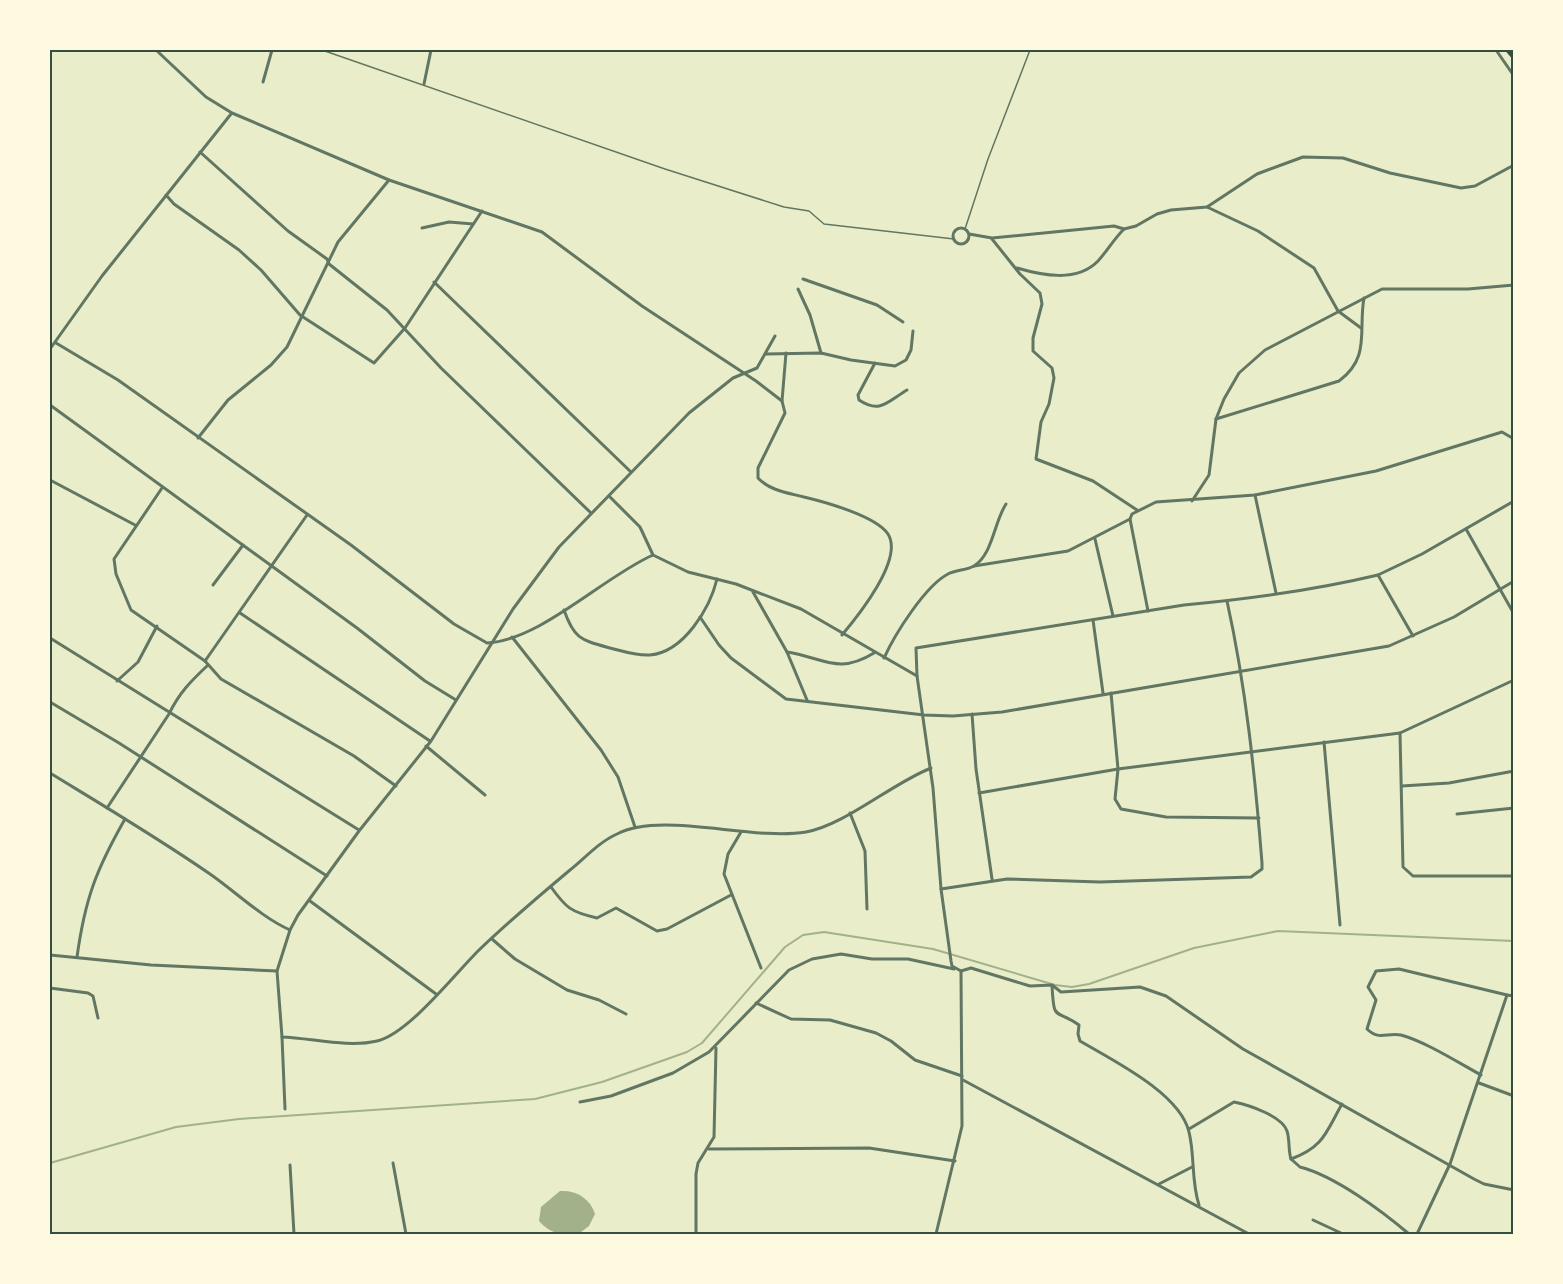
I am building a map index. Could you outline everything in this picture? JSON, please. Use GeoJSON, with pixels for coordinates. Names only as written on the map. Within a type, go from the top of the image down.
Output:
{"type":"FeatureCollection","features":[{"type":"Feature","properties":{"kind":"highway"},"geometry":{"type":"LineString","coordinates":[[1508,50],[1514,57]]}},
{"type":"Feature","properties":{"kind":"street"},"geometry":{"type":"LineString","coordinates":[[156,50],[206,97],[232,113],[389,180],[542,232],[642,306],[745,373],[782,401]]}},
{"type":"Feature","properties":{"kind":"street"},"geometry":{"type":"LineString","coordinates":[[263,82],[272,50]]}},
{"type":"Feature","properties":{"kind":"street"},"geometry":{"type":"LineString","coordinates":[[424,84],[431,50]]}},
{"type":"Feature","properties":{"kind":"street"},"geometry":{"type":"LineString","coordinates":[[1496,50],[1514,76]]}},
{"type":"Feature","properties":{"kind":"street"},"geometry":{"type":"LineString","coordinates":[[50,350],[102,276],[232,113]]}},
{"type":"Feature","properties":{"kind":"street"},"geometry":{"type":"LineString","coordinates":[[200,152],[288,231],[327,259],[329,264],[405,328],[441,368],[591,513]]}},
{"type":"Feature","properties":{"kind":"street"},"geometry":{"type":"LineString","coordinates":[[969,234],[967,241],[963,243],[954,239],[956,230],[965,229],[969,234],[992,238],[1114,226],[1124,229],[1136,226],[1157,214],[1172,210],[1206,207],[1257,174],[1303,157],[1343,159],[1390,173],[1461,188],[1475,186],[1514,165]]}},
{"type":"Feature","properties":{"kind":"street"},"geometry":{"type":"LineString","coordinates":[[198,438],[228,400],[277,360],[287,347],[327,259],[349,225],[389,180]]}},
{"type":"Feature","properties":{"kind":"street"},"geometry":{"type":"LineString","coordinates":[[166,195],[174,204],[239,250],[261,270],[300,315],[374,363],[405,328],[482,211]]}},
{"type":"Feature","properties":{"kind":"street"},"geometry":{"type":"LineString","coordinates":[[1206,207],[1258,231],[1314,268],[1338,311],[1362,329]]}},
{"type":"Feature","properties":{"kind":"street"},"geometry":{"type":"LineString","coordinates":[[422,228],[449,222],[473,224]]}},
{"type":"Feature","properties":{"kind":"street"},"geometry":{"type":"LineString","coordinates":[[1015,267],[1048,276],[1080,271],[1097,262],[1124,229]]}},
{"type":"Feature","properties":{"kind":"street"},"geometry":{"type":"LineString","coordinates":[[992,238],[1015,267],[1040,292],[1042,304],[1033,338],[1033,351],[1052,368],[1054,378],[1049,404],[1041,422],[1036,459],[1093,481],[1137,510]]}},
{"type":"Feature","properties":{"kind":"street"},"geometry":{"type":"LineString","coordinates":[[803,279],[877,305],[903,322]]}},
{"type":"Feature","properties":{"kind":"street"},"geometry":{"type":"LineString","coordinates":[[434,282],[631,472]]}},
{"type":"Feature","properties":{"kind":"street"},"geometry":{"type":"LineString","coordinates":[[1192,501],[1209,475],[1216,419],[1224,399],[1247,364],[1283,339],[1382,289],[1468,290],[1514,285]]}},
{"type":"Feature","properties":{"kind":"street"},"geometry":{"type":"LineString","coordinates":[[798,289],[810,315],[821,352]]}},
{"type":"Feature","properties":{"kind":"street"},"geometry":{"type":"LineString","coordinates":[[1216,419],[1339,381],[1352,370],[1361,350],[1364,298]]}},
{"type":"Feature","properties":{"kind":"street"},"geometry":{"type":"LineString","coordinates":[[766,354],[821,352],[851,360],[895,366],[906,360],[911,350],[913,331]]}},
{"type":"Feature","properties":{"kind":"street"},"geometry":{"type":"LineString","coordinates":[[285,1109],[277,971],[290,930],[359,831],[430,741],[491,643],[546,564],[591,513],[689,413],[733,378],[757,368],[775,336]]}},
{"type":"Feature","properties":{"kind":"street"},"geometry":{"type":"LineString","coordinates":[[56,343],[118,380],[367,556],[454,624],[481,641],[491,643],[512,637],[564,610],[653,555]]}},
{"type":"Feature","properties":{"kind":"street"},"geometry":{"type":"LineString","coordinates":[[786,353],[782,401],[785,414],[758,468],[758,478],[771,487],[832,505],[874,523],[889,535],[891,544],[890,559],[874,592],[842,635]]}},
{"type":"Feature","properties":{"kind":"street"},"geometry":{"type":"LineString","coordinates":[[875,363],[858,395],[859,400],[870,408],[878,408],[907,390]]}},
{"type":"Feature","properties":{"kind":"street"},"geometry":{"type":"LineString","coordinates":[[50,405],[425,681],[456,700]]}},
{"type":"Feature","properties":{"kind":"street"},"geometry":{"type":"LineString","coordinates":[[884,658],[897,632],[934,583],[949,574],[974,566],[1068,551],[1095,539],[1130,519],[1137,510],[1156,502],[1255,495],[1376,471],[1502,432],[1514,439]]}},
{"type":"Feature","properties":{"kind":"street"},"geometry":{"type":"LineString","coordinates":[[50,480],[136,526]]}},
{"type":"Feature","properties":{"kind":"street"},"geometry":{"type":"LineString","coordinates":[[162,487],[116,555],[113,564],[131,610],[205,661],[207,666],[221,679],[354,756],[396,786]]}},
{"type":"Feature","properties":{"kind":"street"},"geometry":{"type":"LineString","coordinates":[[1255,495],[1276,593]]}},
{"type":"Feature","properties":{"kind":"street"},"geometry":{"type":"LineString","coordinates":[[608,496],[640,527],[653,555],[688,572],[717,579],[801,609],[842,635],[917,676]]}},
{"type":"Feature","properties":{"kind":"street"},"geometry":{"type":"LineString","coordinates":[[961,971],[952,966],[941,888],[931,768],[917,676],[915,653],[918,647],[1148,610],[1227,601],[1378,575],[1394,569],[1514,501]]}},
{"type":"Feature","properties":{"kind":"street"},"geometry":{"type":"LineString","coordinates":[[974,566],[987,549],[1006,504]]}},
{"type":"Feature","properties":{"kind":"street"},"geometry":{"type":"LineString","coordinates":[[205,661],[307,515]]}},
{"type":"Feature","properties":{"kind":"street"},"geometry":{"type":"LineString","coordinates":[[1130,519],[1148,610]]}},
{"type":"Feature","properties":{"kind":"street"},"geometry":{"type":"LineString","coordinates":[[1466,528],[1514,614]]}},
{"type":"Feature","properties":{"kind":"street"},"geometry":{"type":"LineString","coordinates":[[1095,539],[1113,617]]}},
{"type":"Feature","properties":{"kind":"street"},"geometry":{"type":"LineString","coordinates":[[213,585],[243,545]]}},
{"type":"Feature","properties":{"kind":"street"},"geometry":{"type":"LineString","coordinates":[[1378,575],[1413,636]]}},
{"type":"Feature","properties":{"kind":"street"},"geometry":{"type":"LineString","coordinates":[[564,610],[570,627],[582,640],[647,656],[669,648],[685,635],[700,617],[714,594],[717,579]]}},
{"type":"Feature","properties":{"kind":"street"},"geometry":{"type":"LineString","coordinates":[[700,617],[719,645],[767,687],[786,699],[924,715],[972,714],[1002,712],[1389,646],[1454,617],[1514,581]]}},
{"type":"Feature","properties":{"kind":"street"},"geometry":{"type":"LineString","coordinates":[[753,591],[788,652],[807,700]]}},
{"type":"Feature","properties":{"kind":"street"},"geometry":{"type":"LineString","coordinates":[[941,888],[992,880],[1100,882],[1251,878],[1262,869],[1259,818],[1242,670],[1227,601]]}},
{"type":"Feature","properties":{"kind":"street"},"geometry":{"type":"LineString","coordinates":[[240,613],[430,741]]}},
{"type":"Feature","properties":{"kind":"street"},"geometry":{"type":"LineString","coordinates":[[1093,620],[1103,694]]}},
{"type":"Feature","properties":{"kind":"street"},"geometry":{"type":"LineString","coordinates":[[117,681],[138,662],[157,626]]}},
{"type":"Feature","properties":{"kind":"street"},"geometry":{"type":"LineString","coordinates":[[512,637],[601,750],[618,777],[635,827]]}},
{"type":"Feature","properties":{"kind":"street"},"geometry":{"type":"LineString","coordinates":[[50,638],[359,831]]}},
{"type":"Feature","properties":{"kind":"street"},"geometry":{"type":"LineString","coordinates":[[788,652],[812,656],[842,666],[858,663],[874,653]]}},
{"type":"Feature","properties":{"kind":"street"},"geometry":{"type":"LineString","coordinates":[[107,808],[187,684],[207,666]]}},
{"type":"Feature","properties":{"kind":"street"},"geometry":{"type":"LineString","coordinates":[[979,793],[1118,769],[1400,733],[1514,680]]}},
{"type":"Feature","properties":{"kind":"street"},"geometry":{"type":"LineString","coordinates":[[1111,693],[1118,769],[1115,799],[1121,809],[1166,817],[1259,818]]}},
{"type":"Feature","properties":{"kind":"street"},"geometry":{"type":"LineString","coordinates":[[50,702],[141,757],[327,876]]}},
{"type":"Feature","properties":{"kind":"street"},"geometry":{"type":"LineString","coordinates":[[972,714],[979,793],[992,880]]}},
{"type":"Feature","properties":{"kind":"street"},"geometry":{"type":"LineString","coordinates":[[1400,733],[1403,867],[1408,874],[1514,876]]}},
{"type":"Feature","properties":{"kind":"street"},"geometry":{"type":"LineString","coordinates":[[1324,742],[1340,925]]}},
{"type":"Feature","properties":{"kind":"street"},"geometry":{"type":"LineString","coordinates":[[426,746],[485,795]]}},
{"type":"Feature","properties":{"kind":"street"},"geometry":{"type":"LineString","coordinates":[[282,1037],[378,1041],[397,1032],[492,939],[551,886],[607,839],[635,827],[653,825],[741,832],[804,832],[823,827],[899,783],[931,768]]}},
{"type":"Feature","properties":{"kind":"street"},"geometry":{"type":"LineString","coordinates":[[1402,786],[1449,783],[1514,771]]}},
{"type":"Feature","properties":{"kind":"street"},"geometry":{"type":"LineString","coordinates":[[50,773],[126,819],[290,930]]}},
{"type":"Feature","properties":{"kind":"street"},"geometry":{"type":"LineString","coordinates":[[1456,814],[1514,808]]}},
{"type":"Feature","properties":{"kind":"street"},"geometry":{"type":"LineString","coordinates":[[850,813],[865,851],[867,909]]}},
{"type":"Feature","properties":{"kind":"street"},"geometry":{"type":"LineString","coordinates":[[77,957],[85,904],[126,819]]}},
{"type":"Feature","properties":{"kind":"street"},"geometry":{"type":"LineString","coordinates":[[741,832],[725,864],[724,874],[761,968]]}},
{"type":"Feature","properties":{"kind":"street"},"geometry":{"type":"LineString","coordinates":[[551,886],[566,908],[573,912],[597,918],[616,908],[657,931],[667,929],[731,895]]}},
{"type":"Feature","properties":{"kind":"street"},"geometry":{"type":"LineString","coordinates":[[310,900],[436,994]]}},
{"type":"Feature","properties":{"kind":"street"},"geometry":{"type":"LineString","coordinates":[[492,939],[515,959],[567,990],[599,1000],[626,1014]]}},
{"type":"Feature","properties":{"kind":"street"},"geometry":{"type":"LineString","coordinates":[[580,1102],[611,1096],[673,1072],[716,1048],[755,1002],[789,970],[832,954],[872,959],[908,959],[961,971],[971,968],[1030,986],[1052,985],[1061,992],[1140,987],[1166,996],[1243,1049],[1484,1184],[1514,1190]]}},
{"type":"Feature","properties":{"kind":"street"},"geometry":{"type":"LineString","coordinates":[[50,955],[151,965],[277,971]]}},
{"type":"Feature","properties":{"kind":"street"},"geometry":{"type":"LineString","coordinates":[[1481,1075],[1402,1035],[1385,1037],[1371,1034],[1367,1029],[1367,1023],[1376,1000],[1368,987],[1376,971],[1399,969],[1514,996]]}},
{"type":"Feature","properties":{"kind":"street"},"geometry":{"type":"LineString","coordinates":[[936,1234],[962,1126],[961,971]]}},
{"type":"Feature","properties":{"kind":"street"},"geometry":{"type":"LineString","coordinates":[[1052,985],[1054,1008],[1062,1018],[1079,1025],[1080,1041],[1146,1081],[1185,1120],[1189,1129],[1193,1186],[1200,1207]]}},
{"type":"Feature","properties":{"kind":"street"},"geometry":{"type":"LineString","coordinates":[[50,988],[88,993],[93,996],[98,1018]]}},
{"type":"Feature","properties":{"kind":"street"},"geometry":{"type":"LineString","coordinates":[[1417,1234],[1450,1164],[1507,996]]}},
{"type":"Feature","properties":{"kind":"street"},"geometry":{"type":"LineString","coordinates":[[755,1002],[791,1019],[830,1020],[876,1033],[891,1041],[915,1060],[963,1078],[1248,1234]]}},
{"type":"Feature","properties":{"kind":"street"},"geometry":{"type":"LineString","coordinates":[[696,1234],[698,1163],[709,1149],[714,1137],[716,1048]]}},
{"type":"Feature","properties":{"kind":"street"},"geometry":{"type":"LineString","coordinates":[[1479,1083],[1514,1096]]}},
{"type":"Feature","properties":{"kind":"street"},"geometry":{"type":"LineString","coordinates":[[1189,1129],[1227,1106],[1238,1103],[1283,1123],[1288,1132],[1291,1159]]}},
{"type":"Feature","properties":{"kind":"street"},"geometry":{"type":"LineString","coordinates":[[1291,1159],[1311,1152],[1323,1139],[1342,1103]]}},
{"type":"Feature","properties":{"kind":"street"},"geometry":{"type":"LineString","coordinates":[[709,1149],[869,1148],[954,1161]]}},
{"type":"Feature","properties":{"kind":"street"},"geometry":{"type":"LineString","coordinates":[[1291,1159],[1386,1214],[1409,1234]]}},
{"type":"Feature","properties":{"kind":"street"},"geometry":{"type":"LineString","coordinates":[[393,1163],[406,1234]]}},
{"type":"Feature","properties":{"kind":"street"},"geometry":{"type":"LineString","coordinates":[[291,1165],[294,1234]]}},
{"type":"Feature","properties":{"kind":"street"},"geometry":{"type":"LineString","coordinates":[[1158,1184],[1192,1167]]}},
{"type":"Feature","properties":{"kind":"street"},"geometry":{"type":"LineString","coordinates":[[1313,1220],[1342,1234]]}},
{"type":"Feature","properties":{"kind":"lane"},"geometry":{"type":"LineString","coordinates":[[322,50],[665,169],[784,207],[808,212],[824,224],[954,239]]}},
{"type":"Feature","properties":{"kind":"lane"},"geometry":{"type":"LineString","coordinates":[[965,229],[988,159],[1030,50]]}},
{"type":"Feature","properties":{"kind":"shaded area"},"geometry":{"type":"Polygon","coordinates":[[[560,1191],[582,1196],[593,1208],[595,1214],[589,1226],[581,1232],[558,1233],[548,1229],[539,1221],[541,1207],[560,1191]]]}},
{"type":"Feature","properties":{"kind":"waterway"},"geometry":{"type":"LineString","coordinates":[[50,1163],[176,1127],[239,1119],[535,1099],[602,1082],[687,1052],[702,1043],[785,947],[803,935],[824,932],[933,949],[1055,985],[1072,987],[1089,984],[1194,948],[1278,931],[1514,941]]}}]}
